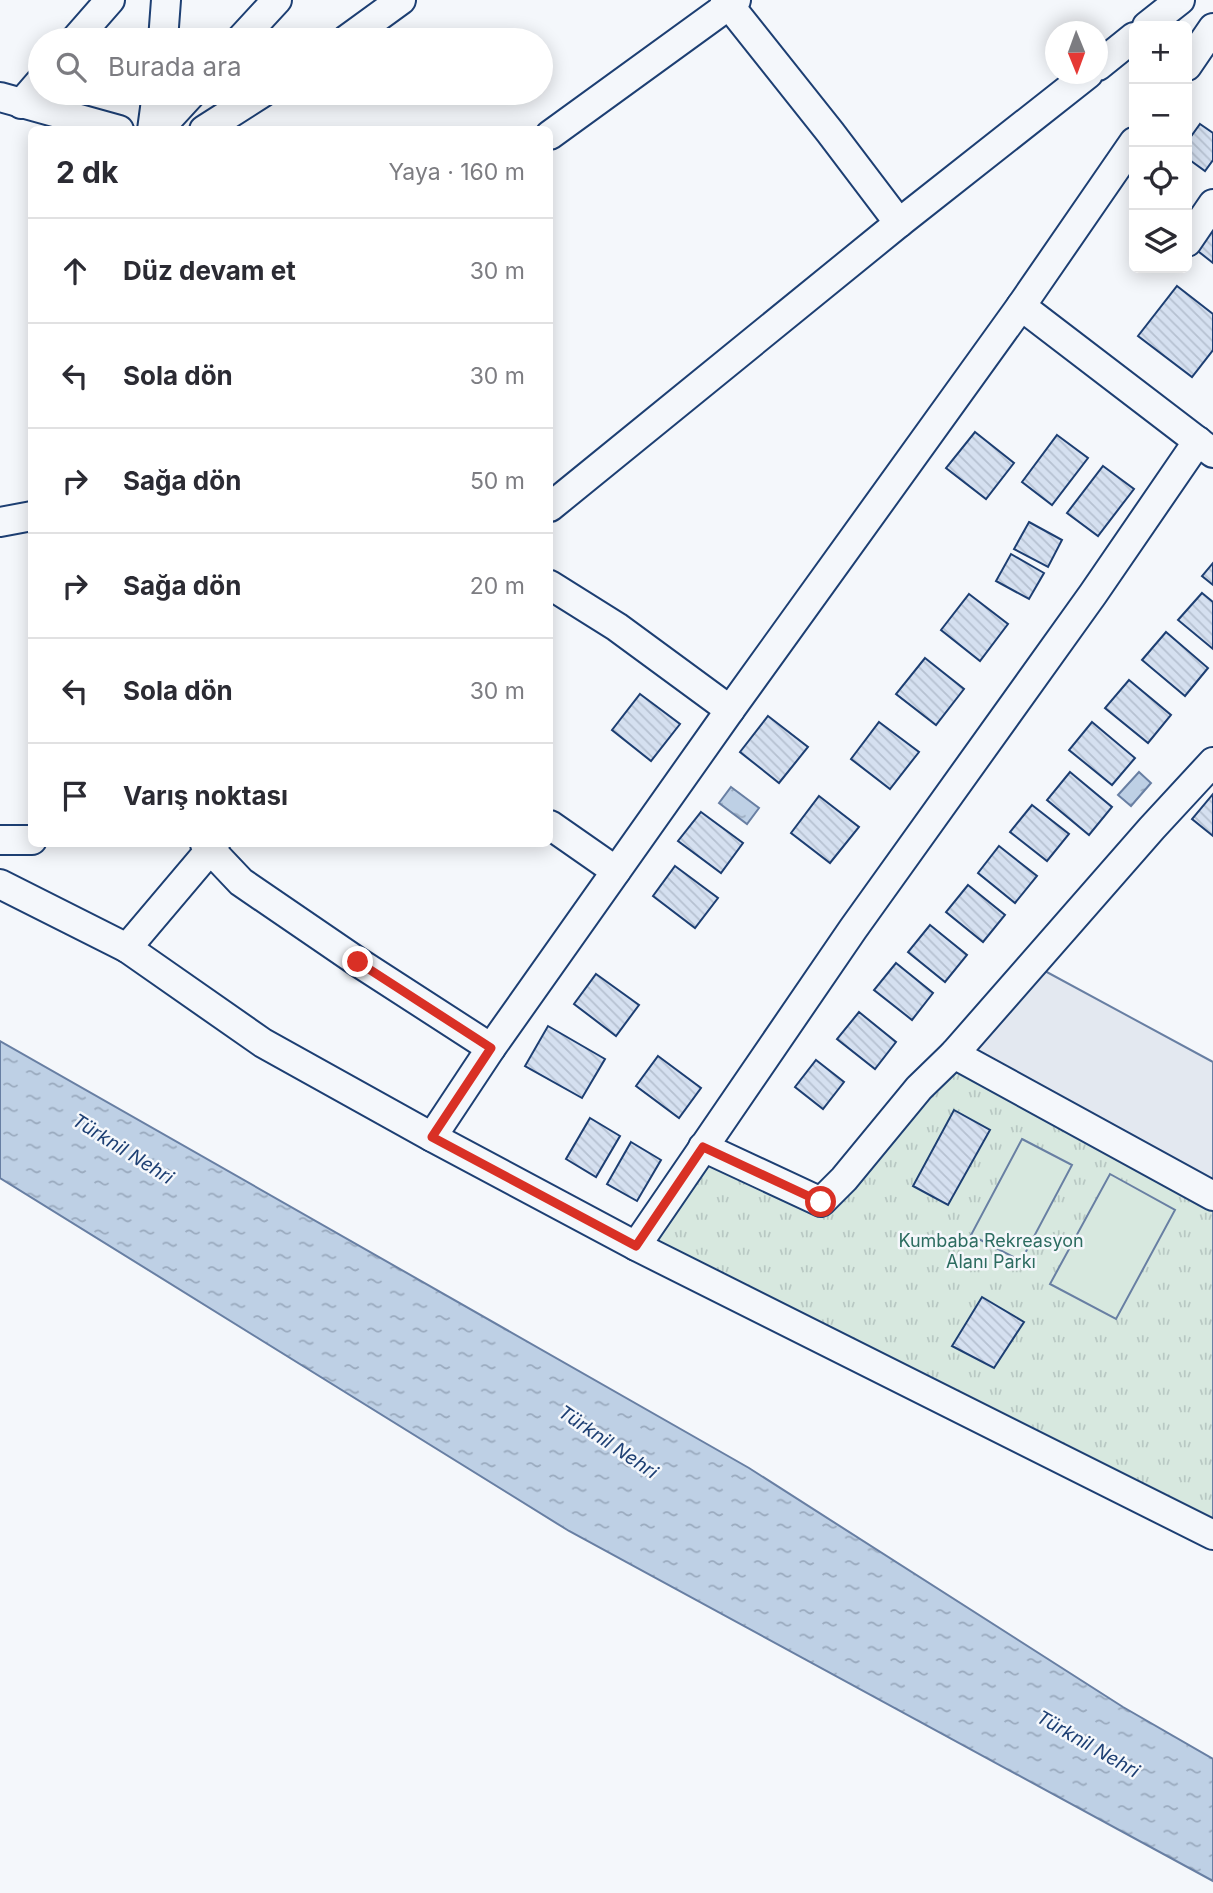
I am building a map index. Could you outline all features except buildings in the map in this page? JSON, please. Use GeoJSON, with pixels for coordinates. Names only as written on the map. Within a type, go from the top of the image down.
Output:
{"type":"FeatureCollection","features":[{"type":"Feature","properties":{"kind":"street"},"geometry":{"type":"LineString","coordinates":[[86,28],[110,0]]}},
{"type":"Feature","properties":{"kind":"street"},"geometry":{"type":"LineString","coordinates":[[164,28],[166,0]]}},
{"type":"Feature","properties":{"kind":"street"},"geometry":{"type":"LineString","coordinates":[[251,28],[276,0]]}},
{"type":"Feature","properties":{"kind":"street"},"geometry":{"type":"LineString","coordinates":[[362,28],[401,0]]}},
{"type":"Feature","properties":{"kind":"street"},"geometry":{"type":"LineString","coordinates":[[1154,21],[1181,0]]}},
{"type":"Feature","properties":{"kind":"street"},"geometry":{"type":"LineString","coordinates":[[553,133],[730,2],[899,223]]}},
{"type":"Feature","properties":{"kind":"street"},"geometry":{"type":"LineString","coordinates":[[1192,59],[1213,28]]}},
{"type":"Feature","properties":{"kind":"street"},"geometry":{"type":"LineString","coordinates":[[1108,57],[1129,41]]}},
{"type":"Feature","properties":{"kind":"street"},"geometry":{"type":"LineString","coordinates":[[553,504],[1075,84]]}},
{"type":"Feature","properties":{"kind":"street"},"geometry":{"type":"LineString","coordinates":[[11,101],[28,90]]}},
{"type":"Feature","properties":{"kind":"street"},"geometry":{"type":"LineString","coordinates":[[11,101],[104,126]]}},
{"type":"Feature","properties":{"kind":"street"},"geometry":{"type":"LineString","coordinates":[[153,126],[155,105]]}},
{"type":"Feature","properties":{"kind":"street"},"geometry":{"type":"LineString","coordinates":[[162,126],[181,105]]}},
{"type":"Feature","properties":{"kind":"street"},"geometry":{"type":"LineString","coordinates":[[210,126],[243,105]]}},
{"type":"Feature","properties":{"kind":"street"},"geometry":{"type":"LineString","coordinates":[[432,1137],[491,1048],[1021,306],[1131,147]]}},
{"type":"Feature","properties":{"kind":"street"},"geometry":{"type":"LineString","coordinates":[[1192,235],[1213,204]]}},
{"type":"Feature","properties":{"kind":"street"},"geometry":{"type":"LineString","coordinates":[[636,1246],[853,929],[1093,594],[1206,447],[1021,306]]}},
{"type":"Feature","properties":{"kind":"street"},"geometry":{"type":"LineString","coordinates":[[0,522],[28,517]]}},
{"type":"Feature","properties":{"kind":"street"},"geometry":{"type":"LineString","coordinates":[[553,587],[617,627],[730,710]]}},
{"type":"Feature","properties":{"kind":"street"},"geometry":{"type":"LineString","coordinates":[[703,1147],[821,1202],[844,1179],[919,1088],[954,1054],[1213,762]]}},
{"type":"Feature","properties":{"kind":"street"},"geometry":{"type":"LineString","coordinates":[[553,827],[616,871]]}},
{"type":"Feature","properties":{"kind":"street"},"geometry":{"type":"LineString","coordinates":[[0,840],[28,840]]}},
{"type":"Feature","properties":{"kind":"street"},"geometry":{"type":"LineString","coordinates":[[127,948],[209,847]]}},
{"type":"Feature","properties":{"kind":"street"},"geometry":{"type":"LineString","coordinates":[[211,847],[241,882],[491,1048]]}},
{"type":"Feature","properties":{"kind":"street"},"geometry":{"type":"LineString","coordinates":[[0,884],[127,948],[263,1043],[432,1137],[636,1246],[1213,1535]]}},
{"type":"Feature","properties":{"kind":"street"},"geometry":{"type":"LineString","coordinates":[[954,1054],[1213,1196]]}},
{"type":"Feature","properties":{"kind":"green space","name":"Kumbaba Rekreasyon Alanı Parkı"},"geometry":{"type":"Polygon","coordinates":[[[954,1054],[1213,1195],[1213,1535],[636,1246],[703,1147],[821,1202],[954,1054]]]}},
{"type":"Feature","properties":{"kind":"green space"},"geometry":{"type":"Polygon","coordinates":[[[1022,1139],[1072,1165],[1021,1261],[971,1235],[1022,1139]]]}},
{"type":"Feature","properties":{"kind":"green space"},"geometry":{"type":"Polygon","coordinates":[[[1110,1174],[1175,1210],[1116,1319],[1050,1284],[1110,1174]]]}},
{"type":"Feature","properties":{"kind":"shaded area"},"geometry":{"type":"Polygon","coordinates":[[[1032,964],[1213,1062],[1213,1196],[954,1054],[1032,964]]]}},
{"type":"Feature","properties":{"kind":"water"},"geometry":{"type":"Polygon","coordinates":[[[1139,772],[1151,783],[1131,806],[1118,795],[1139,772]]]}},
{"type":"Feature","properties":{"kind":"water"},"geometry":{"type":"Polygon","coordinates":[[[731,787],[759,808],[747,824],[719,803],[731,787]]]}},
{"type":"Feature","properties":{"kind":"water","name":"Türknil Nehri"},"geometry":{"type":"Polygon","coordinates":[[[0,1041],[749,1468],[1123,1707],[1213,1759],[1213,1881],[569,1531],[0,1178],[0,1041]]]}},
{"type":"Feature","properties":{"kind":"route"},"geometry":{"type":"LineString","coordinates":[[358,962],[491,1048],[432,1137],[636,1246],[703,1147],[821,1202]]}}]}
